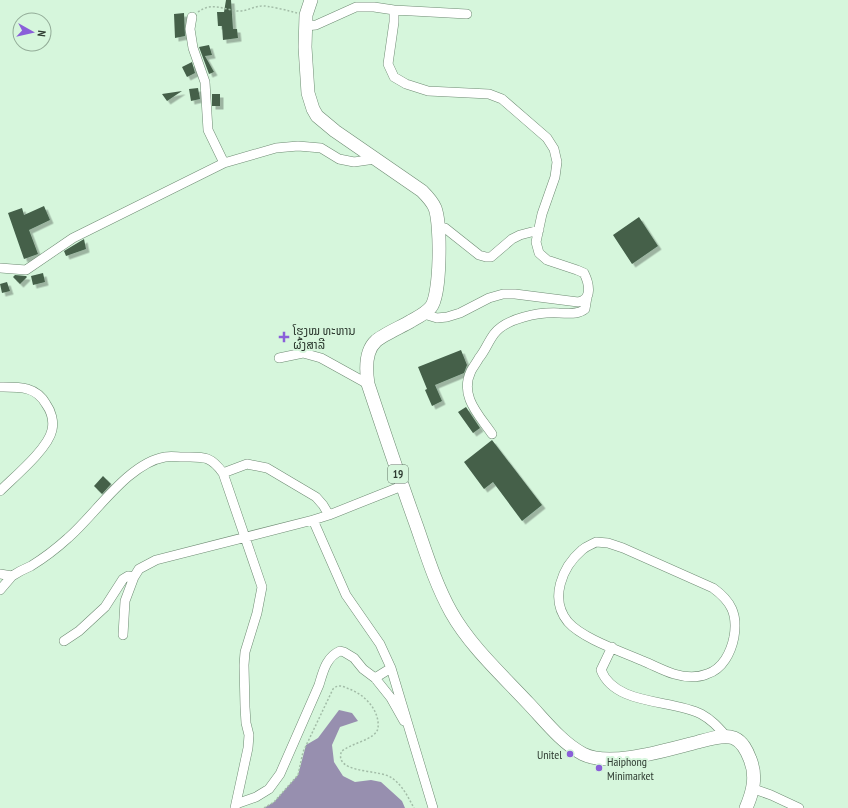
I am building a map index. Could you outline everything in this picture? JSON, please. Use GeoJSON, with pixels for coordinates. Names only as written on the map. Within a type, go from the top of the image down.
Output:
{"type":"FeatureCollection","features":[{"type":"Feature","properties":{"kind":"highway","name":"19"},"geometry":{"type":"LineString","coordinates":[[311,0],[306,20],[306,67],[308,93],[312,109],[326,124],[427,196],[435,208],[438,228],[438,274],[436,295],[431,307],[424,314],[376,341],[369,354],[366,369],[368,384],[402,486],[435,578],[451,612],[471,641],[511,685],[567,743],[584,754],[594,758],[626,758],[726,736]]}},
{"type":"Feature","properties":{"kind":"highway"},"geometry":{"type":"LineString","coordinates":[[726,736],[743,744],[751,762],[754,776],[754,789],[746,808]]}},
{"type":"Feature","properties":{"kind":"street"},"geometry":{"type":"LineString","coordinates":[[306,20],[316,25],[356,7],[467,14]]}},
{"type":"Feature","properties":{"kind":"street"},"geometry":{"type":"LineString","coordinates":[[394,10],[394,22],[388,64],[394,77],[406,84],[428,91],[489,94],[495,96],[502,99],[547,138],[554,149],[557,162],[555,177],[542,214],[536,242],[538,252],[547,260],[584,273],[588,282],[589,290],[585,309],[582,312],[555,312],[532,315],[512,320],[501,326],[493,335],[471,371],[467,388],[468,398],[472,407],[492,434]]}},
{"type":"Feature","properties":{"kind":"street"},"geometry":{"type":"LineString","coordinates":[[192,16],[190,29],[193,48],[205,82],[208,130],[224,163]]}},
{"type":"Feature","properties":{"kind":"street"},"geometry":{"type":"LineString","coordinates":[[0,268],[26,270],[73,238],[224,163],[276,148],[298,146],[321,148],[339,159],[354,162],[375,159]]}},
{"type":"Feature","properties":{"kind":"street"},"geometry":{"type":"LineString","coordinates":[[438,228],[446,228],[479,255],[486,257],[491,257],[512,239],[520,235],[539,230]]}},
{"type":"Feature","properties":{"kind":"street"},"geometry":{"type":"LineString","coordinates":[[424,314],[437,318],[446,317],[460,313],[489,298],[503,294],[515,294],[578,302],[583,301],[587,297]]}},
{"type":"Feature","properties":{"kind":"street"},"geometry":{"type":"LineString","coordinates":[[279,358],[303,353],[321,358],[368,384]]}},
{"type":"Feature","properties":{"kind":"street"},"geometry":{"type":"LineString","coordinates":[[0,387],[26,388],[38,393],[49,408],[53,423],[52,431],[46,445],[0,491]]}},
{"type":"Feature","properties":{"kind":"street"},"geometry":{"type":"LineString","coordinates":[[0,590],[18,571],[31,565],[68,538],[137,469],[164,457],[198,456],[212,460],[217,464],[223,472],[262,587],[257,613],[245,652],[245,708],[246,723],[249,735],[248,748],[236,806]]}},
{"type":"Feature","properties":{"kind":"street"},"geometry":{"type":"LineString","coordinates":[[223,472],[247,464],[267,468],[316,497],[329,515]]}},
{"type":"Feature","properties":{"kind":"street"},"geometry":{"type":"LineString","coordinates":[[123,636],[125,601],[134,577],[139,569],[156,560],[329,515],[402,486]]}},
{"type":"Feature","properties":{"kind":"street"},"geometry":{"type":"LineString","coordinates":[[313,520],[346,595],[380,644],[391,668],[433,808]]}},
{"type":"Feature","properties":{"kind":"street"},"geometry":{"type":"LineString","coordinates":[[596,542],[608,543],[623,548],[713,588],[724,596],[732,607],[735,622],[734,637],[729,654],[719,668],[707,674],[691,677],[674,675],[612,647],[582,633],[568,622],[561,608],[559,596],[560,580],[569,564],[583,549],[596,542]]}},
{"type":"Feature","properties":{"kind":"street"},"geometry":{"type":"LineString","coordinates":[[0,574],[12,576]]}},
{"type":"Feature","properties":{"kind":"street"},"geometry":{"type":"LineString","coordinates":[[64,641],[79,631],[105,607],[123,579],[128,576],[134,577]]}},
{"type":"Feature","properties":{"kind":"street"},"geometry":{"type":"LineString","coordinates":[[612,647],[601,670],[610,683],[620,690],[640,699],[688,709],[700,714],[714,722],[726,736]]}},
{"type":"Feature","properties":{"kind":"street"},"geometry":{"type":"LineString","coordinates":[[236,806],[269,789],[280,774],[319,685],[322,673],[332,656],[340,652],[349,654],[363,669],[375,678],[391,698],[411,733]]}},
{"type":"Feature","properties":{"kind":"street"},"geometry":{"type":"LineString","coordinates":[[375,678],[391,668]]}},
{"type":"Feature","properties":{"kind":"street"},"geometry":{"type":"LineString","coordinates":[[754,789],[799,808]]}},
{"type":"Feature","properties":{"kind":"path"},"geometry":{"type":"LineString","coordinates":[[192,16],[201,10],[212,6],[220,6],[237,11],[260,6],[269,6],[306,20]]}},
{"type":"Feature","properties":{"kind":"path"},"geometry":{"type":"LineString","coordinates":[[264,808],[274,802],[298,775],[303,752],[333,689],[336,686],[341,685],[358,692],[366,698],[378,718],[377,732],[372,737],[346,748],[341,752],[341,759],[344,764],[350,768],[391,777],[404,790],[414,808]]}},
{"type":"Feature","properties":{"kind":"shaded area"},"geometry":{"type":"Polygon","coordinates":[[[339,710],[352,713],[358,721],[340,727],[332,745],[334,762],[343,776],[355,782],[371,780],[381,782],[402,801],[405,808],[264,808],[274,802],[298,775],[306,745],[318,738],[339,710]]]}},
{"type":"Feature","properties":{"kind":"building"},"geometry":{"type":"Polygon","coordinates":[[[226,0],[231,0],[233,29],[237,29],[238,38],[223,40],[222,26],[218,26],[217,12],[224,12],[226,0]]]}},
{"type":"Feature","properties":{"kind":"building"},"geometry":{"type":"Polygon","coordinates":[[[184,13],[185,36],[175,38],[174,14],[184,13]]]}},
{"type":"Feature","properties":{"kind":"building"},"geometry":{"type":"Polygon","coordinates":[[[209,45],[212,55],[205,56],[214,72],[209,74],[199,47],[209,45]]]}},
{"type":"Feature","properties":{"kind":"building"},"geometry":{"type":"Polygon","coordinates":[[[192,62],[195,73],[187,77],[182,67],[192,62]]]}},
{"type":"Feature","properties":{"kind":"building"},"geometry":{"type":"Polygon","coordinates":[[[198,88],[200,99],[191,101],[189,89],[198,88]]]}},
{"type":"Feature","properties":{"kind":"building"},"geometry":{"type":"Polygon","coordinates":[[[182,91],[167,101],[162,94],[182,91]]]}},
{"type":"Feature","properties":{"kind":"building"},"geometry":{"type":"Polygon","coordinates":[[[212,94],[220,94],[220,106],[212,106],[212,94]]]}},
{"type":"Feature","properties":{"kind":"building"},"geometry":{"type":"Polygon","coordinates":[[[44,206],[50,220],[29,230],[38,254],[24,259],[8,213],[22,208],[24,215],[44,206]]]}},
{"type":"Feature","properties":{"kind":"building"},"geometry":{"type":"Polygon","coordinates":[[[639,217],[658,246],[632,264],[613,235],[639,217]]]}},
{"type":"Feature","properties":{"kind":"building"},"geometry":{"type":"Polygon","coordinates":[[[84,239],[86,249],[66,256],[64,251],[84,239]]]}},
{"type":"Feature","properties":{"kind":"building"},"geometry":{"type":"Polygon","coordinates":[[[43,273],[45,282],[33,285],[31,276],[43,273]]]}},
{"type":"Feature","properties":{"kind":"building"},"geometry":{"type":"Polygon","coordinates":[[[15,275],[27,277],[20,284],[13,277],[15,275]]]}},
{"type":"Feature","properties":{"kind":"building"},"geometry":{"type":"Polygon","coordinates":[[[7,282],[10,291],[2,293],[0,284],[7,282]]]}},
{"type":"Feature","properties":{"kind":"building"},"geometry":{"type":"Polygon","coordinates":[[[461,350],[467,365],[464,373],[435,385],[442,401],[432,406],[418,367],[461,350]]]}},
{"type":"Feature","properties":{"kind":"building"},"geometry":{"type":"Polygon","coordinates":[[[466,407],[480,428],[473,433],[458,412],[466,407]]]}},
{"type":"Feature","properties":{"kind":"building"},"geometry":{"type":"Polygon","coordinates":[[[492,440],[542,505],[522,521],[493,482],[484,489],[464,462],[492,440]]]}},
{"type":"Feature","properties":{"kind":"building"},"geometry":{"type":"Polygon","coordinates":[[[103,476],[111,484],[102,494],[94,486],[103,476]]]}},
{"type":"Feature","properties":{"kind":"place","name":"ໂຮງໝ ທະຫານ ຜົ້ງສາລີ"},"geometry":{"type":"Point","coordinates":[284,337]}},
{"type":"Feature","properties":{"kind":"place","name":"Unitel"},"geometry":{"type":"Point","coordinates":[570,754]}},
{"type":"Feature","properties":{"kind":"place","name":"Haiphong Minimarket"},"geometry":{"type":"Point","coordinates":[599,768]}}]}
